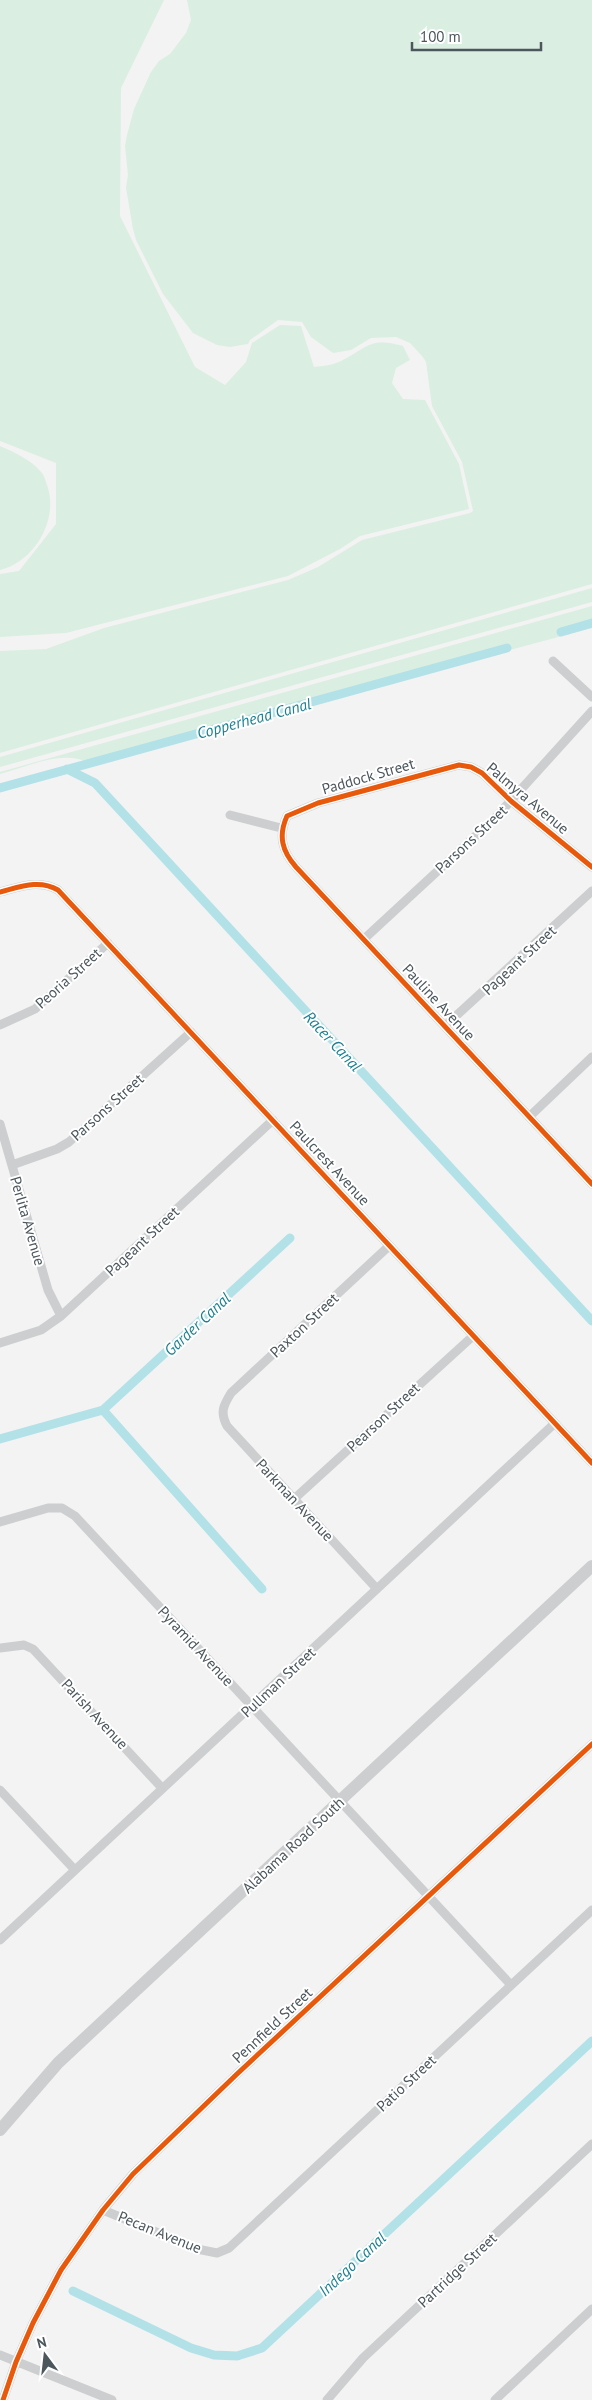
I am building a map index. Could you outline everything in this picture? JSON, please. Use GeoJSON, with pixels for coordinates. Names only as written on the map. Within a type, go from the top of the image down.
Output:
{"type":"FeatureCollection","features":[{"type":"Feature","properties":{"kind":"street"},"geometry":{"type":"LineString","coordinates":[[553,661],[592,697]]}},
{"type":"Feature","properties":{"kind":"street","name":"Parsons Street"},"geometry":{"type":"LineString","coordinates":[[364,939],[511,801],[592,711]]}},
{"type":"Feature","properties":{"kind":"street","name":"Paddock Street"},"geometry":{"type":"LineString","coordinates":[[281,828],[287,816],[318,803],[446,767],[459,765],[471,767]]}},
{"type":"Feature","properties":{"kind":"street","name":"Palmyra Avenue"},"geometry":{"type":"LineString","coordinates":[[471,767],[482,773],[511,801],[592,867]]}},
{"type":"Feature","properties":{"kind":"street"},"geometry":{"type":"LineString","coordinates":[[230,815],[281,828]]}},
{"type":"Feature","properties":{"kind":"street","name":"Pauline Avenue"},"geometry":{"type":"LineString","coordinates":[[281,828],[282,845],[289,859],[592,1184]]}},
{"type":"Feature","properties":{"kind":"street","name":"Paulcrest Avenue"},"geometry":{"type":"LineString","coordinates":[[0,892],[26,885],[48,884],[58,890],[592,1463]]}},
{"type":"Feature","properties":{"kind":"street","name":"Pageant Street"},"geometry":{"type":"LineString","coordinates":[[445,1026],[592,891]]}},
{"type":"Feature","properties":{"kind":"street","name":"Peoria Street"},"geometry":{"type":"LineString","coordinates":[[0,1025],[35,1009],[108,943]]}},
{"type":"Feature","properties":{"kind":"street","name":"Parsons Street"},"geometry":{"type":"LineString","coordinates":[[12,1165],[50,1152],[69,1142],[191,1032]]}},
{"type":"Feature","properties":{"kind":"street"},"geometry":{"type":"LineString","coordinates":[[529,1117],[592,1057]]}},
{"type":"Feature","properties":{"kind":"street","name":"Pageant Street"},"geometry":{"type":"LineString","coordinates":[[0,1343],[41,1330],[61,1316],[273,1120]]}},
{"type":"Feature","properties":{"kind":"street","name":"Perlita Avenue"},"geometry":{"type":"LineString","coordinates":[[0,1124],[48,1290],[61,1316]]}},
{"type":"Feature","properties":{"kind":"street","name":"Paxton Street"},"geometry":{"type":"LineString","coordinates":[[222,1407],[231,1393],[389,1246]]}},
{"type":"Feature","properties":{"kind":"street","name":"Pearson Street"},"geometry":{"type":"LineString","coordinates":[[294,1499],[473,1336]]}},
{"type":"Feature","properties":{"kind":"street","name":"Parkman Avenue"},"geometry":{"type":"LineString","coordinates":[[222,1407],[223,1417],[227,1426],[377,1589]]}},
{"type":"Feature","properties":{"kind":"street","name":"Pullman Street"},"geometry":{"type":"LineString","coordinates":[[0,1940],[74,1869],[555,1423]]}},
{"type":"Feature","properties":{"kind":"street","name":"Pyramid Avenue"},"geometry":{"type":"LineString","coordinates":[[0,1522],[48,1508],[62,1508],[75,1516],[511,1985]]}},
{"type":"Feature","properties":{"kind":"street","name":"Alabama Road South"},"geometry":{"type":"LineString","coordinates":[[0,2130],[58,2063],[592,1566]]}},
{"type":"Feature","properties":{"kind":"street","name":"Parish Avenue"},"geometry":{"type":"LineString","coordinates":[[0,1648],[24,1645],[33,1649],[162,1788]]}},
{"type":"Feature","properties":{"kind":"street","name":"Pennfield Street"},"geometry":{"type":"LineString","coordinates":[[3,2400],[16,2362],[40,2308],[61,2270],[103,2210],[156,2150],[592,1744]]}},
{"type":"Feature","properties":{"kind":"street"},"geometry":{"type":"LineString","coordinates":[[0,1790],[74,1869]]}},
{"type":"Feature","properties":{"kind":"street","name":"Patio Street"},"geometry":{"type":"LineString","coordinates":[[217,2253],[229,2248],[248,2232],[592,1910]]}},
{"type":"Feature","properties":{"kind":"street","name":"Partridge Street"},"geometry":{"type":"LineString","coordinates":[[327,2400],[363,2358],[592,2144]]}},
{"type":"Feature","properties":{"kind":"street","name":"Pecan Avenue"},"geometry":{"type":"LineString","coordinates":[[103,2210],[197,2249],[217,2253]]}},
{"type":"Feature","properties":{"kind":"street"},"geometry":{"type":"LineString","coordinates":[[494,2400],[592,2309]]}},
{"type":"Feature","properties":{"kind":"street"},"geometry":{"type":"LineString","coordinates":[[0,2355],[112,2400]]}},
{"type":"Feature","properties":{"kind":"green space"},"geometry":{"type":"Polygon","coordinates":[[[0,0],[164,0],[121,88],[120,216],[195,367],[225,385],[246,362],[252,343],[280,325],[301,326],[314,367],[338,362],[376,343],[392,343],[403,346],[410,360],[396,368],[392,383],[403,399],[425,400],[459,464],[469,509],[360,536],[340,549],[288,576],[66,633],[0,637],[0,574],[19,571],[56,524],[56,463],[0,441],[0,0]]]}},
{"type":"Feature","properties":{"kind":"green space"},"geometry":{"type":"Polygon","coordinates":[[[187,0],[592,0],[592,584],[0,753],[0,651],[46,649],[104,628],[288,580],[318,567],[362,540],[473,511],[462,462],[432,406],[426,362],[410,343],[396,337],[371,338],[351,350],[333,353],[311,337],[302,322],[278,320],[250,340],[248,344],[230,347],[217,345],[193,333],[163,294],[136,240],[133,229],[126,188],[128,175],[125,146],[134,109],[151,72],[159,61],[170,54],[186,33],[191,20],[187,0]]]}},
{"type":"Feature","properties":{"kind":"green space"},"geometry":{"type":"Polygon","coordinates":[[[0,446],[23,457],[42,473],[48,488],[50,514],[46,526],[33,549],[12,566],[0,570],[0,446]]]}},
{"type":"Feature","properties":{"kind":"green space"},"geometry":{"type":"Polygon","coordinates":[[[592,588],[592,602],[0,767],[0,757],[592,588]]]}},
{"type":"Feature","properties":{"kind":"green space"},"geometry":{"type":"Polygon","coordinates":[[[592,606],[592,628],[89,763],[79,759],[57,758],[0,774],[0,772],[592,606]]]}},
{"type":"Feature","properties":{"kind":"waterway","name":"Copperhead Canal"},"geometry":{"type":"LineString","coordinates":[[561,632],[592,623]]}},
{"type":"Feature","properties":{"kind":"waterway","name":"Copperhead Canal"},"geometry":{"type":"LineString","coordinates":[[0,788],[507,648]]}},
{"type":"Feature","properties":{"kind":"waterway","name":"Racer Canal"},"geometry":{"type":"LineString","coordinates":[[67,769],[95,783],[592,1321]]}},
{"type":"Feature","properties":{"kind":"waterway","name":"Garder Canal"},"geometry":{"type":"LineString","coordinates":[[0,1439],[103,1410],[290,1238]]}},
{"type":"Feature","properties":{"kind":"waterway","name":"Garder Canal"},"geometry":{"type":"LineString","coordinates":[[103,1410],[262,1589]]}},
{"type":"Feature","properties":{"kind":"waterway","name":"Indego Canal"},"geometry":{"type":"LineString","coordinates":[[73,2291],[191,2348],[214,2355],[237,2356],[262,2348],[592,2041]]}},
{"type":"Feature","properties":{"kind":"cycle path"},"geometry":{"type":"LineString","coordinates":[[592,867],[511,801],[482,773],[471,767],[459,765],[318,803],[287,816],[282,837],[287,855],[296,867],[592,1184]]}},
{"type":"Feature","properties":{"kind":"cycle path"},"geometry":{"type":"LineString","coordinates":[[0,892],[37,884],[58,890],[592,1463]]}},
{"type":"Feature","properties":{"kind":"cycle path"},"geometry":{"type":"LineString","coordinates":[[3,2400],[16,2362],[33,2323],[61,2270],[103,2210],[133,2174],[237,2074],[592,1744]]}}]}
